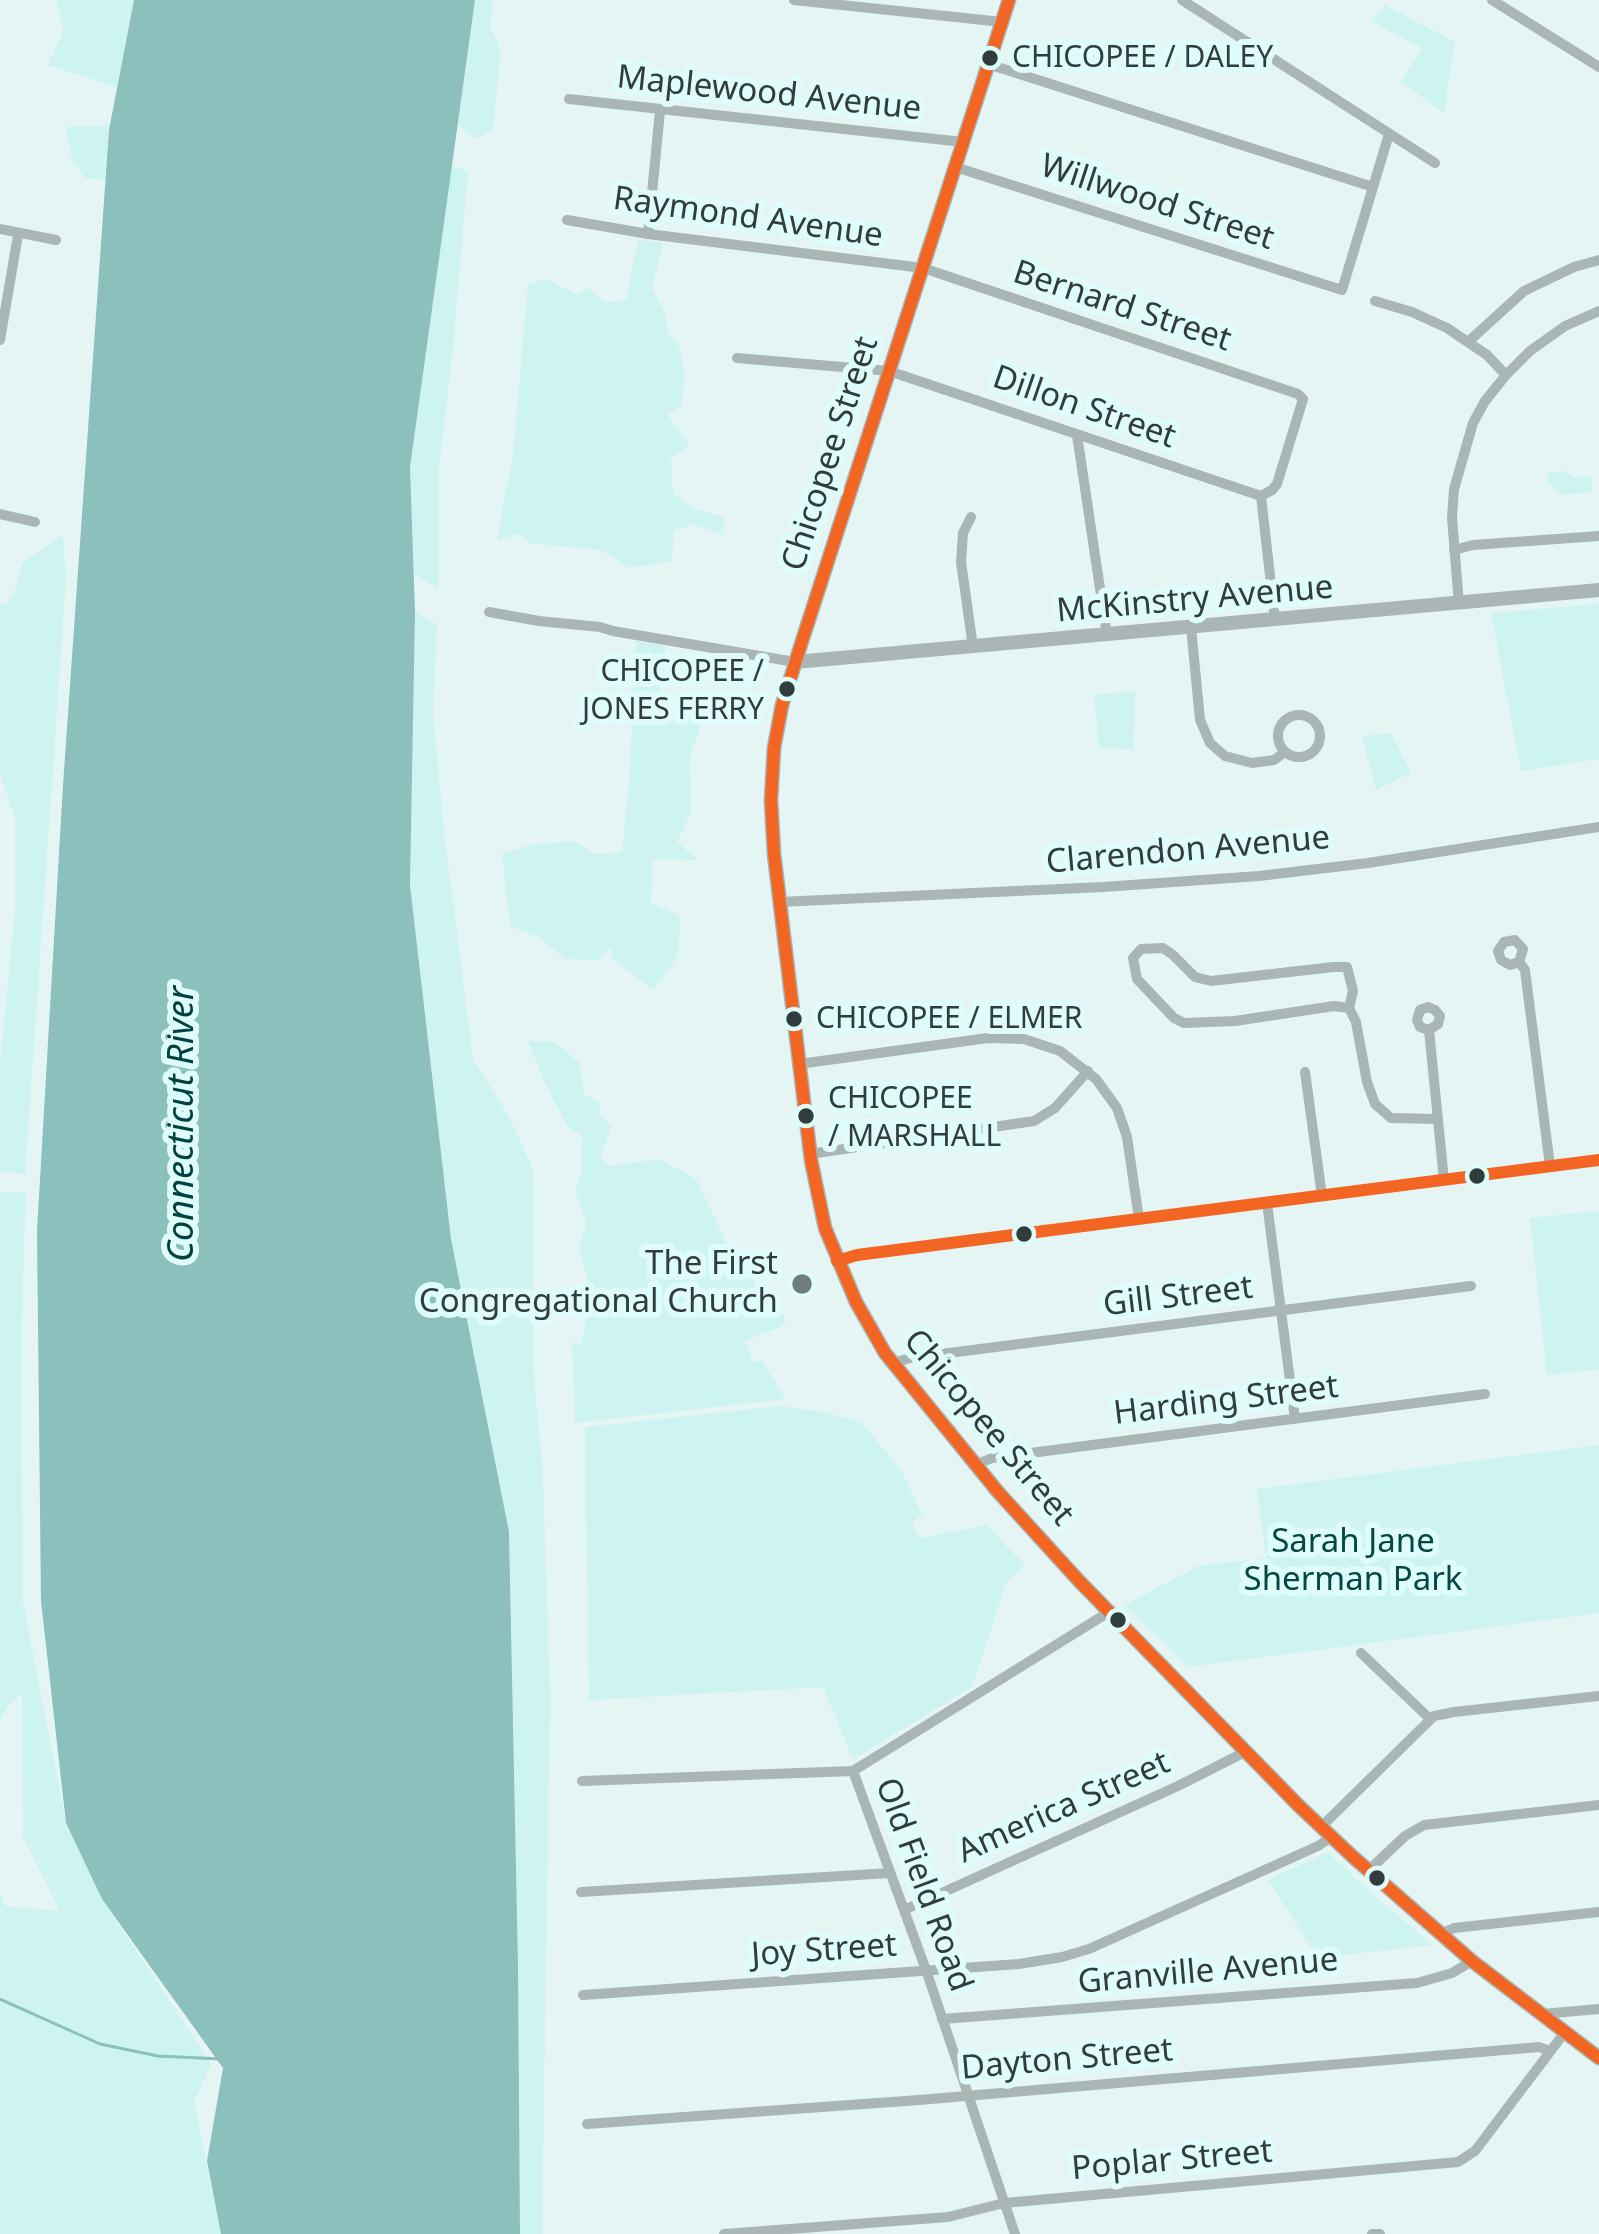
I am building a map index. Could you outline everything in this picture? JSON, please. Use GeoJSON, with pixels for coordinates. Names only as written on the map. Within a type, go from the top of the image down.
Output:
{"type":"FeatureCollection","features":[{"type":"Feature","properties":{"kind":"main road","name":"Chicopee Street"},"geometry":{"type":"LineString","coordinates":[[1009,0],[796,662],[772,760],[772,834],[779,902],[818,1203],[837,1262],[864,1319],[893,1364],[975,1465],[1109,1612],[1368,1871],[1472,1961],[1599,2058]]}},
{"type":"Feature","properties":{"kind":"street"},"geometry":{"type":"LineString","coordinates":[[794,0],[1002,22]]}},
{"type":"Feature","properties":{"kind":"street"},"geometry":{"type":"LineString","coordinates":[[1182,0],[1435,163]]}},
{"type":"Feature","properties":{"kind":"street"},"geometry":{"type":"LineString","coordinates":[[1492,0],[1599,67]]}},
{"type":"Feature","properties":{"kind":"street"},"geometry":{"type":"LineString","coordinates":[[988,64],[1372,188],[1389,134]]}},
{"type":"Feature","properties":{"kind":"street","name":"Maplewood Avenue"},"geometry":{"type":"LineString","coordinates":[[569,99],[963,142]]}},
{"type":"Feature","properties":{"kind":"street"},"geometry":{"type":"LineString","coordinates":[[648,234],[660,111]]}},
{"type":"Feature","properties":{"kind":"street","name":"Willwood Street"},"geometry":{"type":"LineString","coordinates":[[955,166],[1342,290],[1372,188]]}},
{"type":"Feature","properties":{"kind":"street","name":"Raymond Avenue"},"geometry":{"type":"LineString","coordinates":[[567,220],[923,268]]}},
{"type":"Feature","properties":{"kind":"street"},"geometry":{"type":"LineString","coordinates":[[0,229],[56,240]]}},
{"type":"Feature","properties":{"kind":"street"},"geometry":{"type":"LineString","coordinates":[[0,340],[18,235]]}},
{"type":"Feature","properties":{"kind":"street"},"geometry":{"type":"LineString","coordinates":[[1468,342],[1524,291],[1599,260]]}},
{"type":"Feature","properties":{"kind":"street","name":"Bernard Street"},"geometry":{"type":"LineString","coordinates":[[923,268],[1298,394],[1303,400],[1277,484],[1261,496]]}},
{"type":"Feature","properties":{"kind":"street"},"geometry":{"type":"LineString","coordinates":[[1375,301],[1412,312],[1468,342],[1505,375]]}},
{"type":"Feature","properties":{"kind":"street"},"geometry":{"type":"LineString","coordinates":[[1459,604],[1454,489],[1466,442],[1485,400],[1505,375],[1550,336],[1599,311]]}},
{"type":"Feature","properties":{"kind":"street","name":"Dillon Street"},"geometry":{"type":"LineString","coordinates":[[737,358],[890,371],[1261,496]]}},
{"type":"Feature","properties":{"kind":"street"},"geometry":{"type":"LineString","coordinates":[[1077,435],[1107,635]]}},
{"type":"Feature","properties":{"kind":"street"},"geometry":{"type":"LineString","coordinates":[[1261,496],[1275,620]]}},
{"type":"Feature","properties":{"kind":"street"},"geometry":{"type":"LineString","coordinates":[[0,514],[35,522]]}},
{"type":"Feature","properties":{"kind":"street"},"geometry":{"type":"LineString","coordinates":[[971,517],[963,533],[961,562],[973,647]]}},
{"type":"Feature","properties":{"kind":"street"},"geometry":{"type":"LineString","coordinates":[[1454,550],[1473,544],[1599,536]]}},
{"type":"Feature","properties":{"kind":"street","name":"McKinstry Avenue"},"geometry":{"type":"LineString","coordinates":[[796,662],[1599,590]]}},
{"type":"Feature","properties":{"kind":"street"},"geometry":{"type":"LineString","coordinates":[[489,612],[796,662]]}},
{"type":"Feature","properties":{"kind":"street"},"geometry":{"type":"LineString","coordinates":[[1191,628],[1200,720],[1210,743],[1225,756],[1248,763],[1270,761],[1285,752]]}},
{"type":"Feature","properties":{"kind":"street"},"geometry":{"type":"LineString","coordinates":[[1298,715],[1314,720],[1320,734],[1315,750],[1298,757],[1285,752],[1278,737],[1283,721],[1298,715]]}},
{"type":"Feature","properties":{"kind":"street","name":"Clarendon Avenue"},"geometry":{"type":"LineString","coordinates":[[779,902],[1240,878],[1599,827]]}},
{"type":"Feature","properties":{"kind":"street"},"geometry":{"type":"LineString","coordinates":[[1349,1008],[1184,1023],[1137,979],[1133,960],[1141,949],[1163,948],[1195,977],[1211,981],[1346,967],[1353,986],[1349,1008],[1378,1109],[1397,1119],[1438,1119]]}},
{"type":"Feature","properties":{"kind":"street"},"geometry":{"type":"LineString","coordinates":[[1519,962],[1525,970],[1550,1166]]}},
{"type":"Feature","properties":{"kind":"street"},"geometry":{"type":"LineString","coordinates":[[1430,1030],[1444,1180]]}},
{"type":"Feature","properties":{"kind":"street"},"geometry":{"type":"LineString","coordinates":[[799,1064],[1006,1037],[1050,1047],[1088,1070],[1111,1097],[1125,1127],[1139,1220]]}},
{"type":"Feature","properties":{"kind":"street"},"geometry":{"type":"LineString","coordinates":[[810,1154],[1034,1121],[1055,1108],[1088,1070]]}},
{"type":"Feature","properties":{"kind":"street"},"geometry":{"type":"LineString","coordinates":[[1305,1072],[1322,1196]]}},
{"type":"Feature","properties":{"kind":"street"},"geometry":{"type":"LineString","coordinates":[[837,1262],[857,1255],[1599,1160]]}},
{"type":"Feature","properties":{"kind":"street"},"geometry":{"type":"LineString","coordinates":[[1268,1203],[1295,1418]]}},
{"type":"Feature","properties":{"kind":"street","name":"Gill Street"},"geometry":{"type":"LineString","coordinates":[[893,1364],[906,1358],[1471,1286]]}},
{"type":"Feature","properties":{"kind":"street","name":"Harding Street"},"geometry":{"type":"LineString","coordinates":[[975,1465],[992,1458],[1486,1394]]}},
{"type":"Feature","properties":{"kind":"street","name":"Old Field Road"},"geometry":{"type":"LineString","coordinates":[[1015,2234],[853,1772],[1109,1612]]}},
{"type":"Feature","properties":{"kind":"street"},"geometry":{"type":"LineString","coordinates":[[1361,1653],[1430,1719],[1454,1712],[1599,1696]]}},
{"type":"Feature","properties":{"kind":"street","name":"Joy Street"},"geometry":{"type":"LineString","coordinates":[[583,1994],[1040,1961],[1089,1948],[1318,1846],[1430,1719]]}},
{"type":"Feature","properties":{"kind":"street","name":"America Street"},"geometry":{"type":"LineString","coordinates":[[904,1910],[1245,1752]]}},
{"type":"Feature","properties":{"kind":"street"},"geometry":{"type":"LineString","coordinates":[[582,1781],[853,1772]]}},
{"type":"Feature","properties":{"kind":"street"},"geometry":{"type":"LineString","coordinates":[[1368,1871],[1411,1831],[1424,1825],[1599,1805]]}},
{"type":"Feature","properties":{"kind":"street"},"geometry":{"type":"LineString","coordinates":[[581,1892],[890,1873]]}},
{"type":"Feature","properties":{"kind":"street"},"geometry":{"type":"LineString","coordinates":[[1440,1934],[1454,1928],[1599,1912]]}},
{"type":"Feature","properties":{"kind":"street","name":"Granville Avenue"},"geometry":{"type":"LineString","coordinates":[[942,2019],[1417,1983],[1452,1973],[1472,1961]]}},
{"type":"Feature","properties":{"kind":"street"},"geometry":{"type":"LineString","coordinates":[[1542,2014],[1599,2009]]}},
{"type":"Feature","properties":{"kind":"street","name":"Poplar Street"},"geometry":{"type":"LineString","coordinates":[[724,2234],[948,2217],[1004,2203],[1458,2162],[1472,2154],[1565,2032]]}},
{"type":"Feature","properties":{"kind":"street","name":"Dayton Street"},"geometry":{"type":"LineString","coordinates":[[587,2124],[1539,2047],[1550,2051]]}},
{"type":"Feature","properties":{"kind":"green space"},"geometry":{"type":"Polygon","coordinates":[[[57,0],[134,0],[117,87],[48,65],[63,32],[57,0]]]}},
{"type":"Feature","properties":{"kind":"green space"},"geometry":{"type":"Polygon","coordinates":[[[475,0],[493,0],[490,27],[501,50],[493,129],[475,139],[458,125],[475,0]]]}},
{"type":"Feature","properties":{"kind":"green space"},"geometry":{"type":"Polygon","coordinates":[[[1385,5],[1455,42],[1444,113],[1401,82],[1422,48],[1371,21],[1385,5]]]}},
{"type":"Feature","properties":{"kind":"green space"},"geometry":{"type":"Polygon","coordinates":[[[109,126],[105,180],[85,178],[72,160],[66,127],[109,126]]]}},
{"type":"Feature","properties":{"kind":"green space"},"geometry":{"type":"Polygon","coordinates":[[[452,165],[468,172],[438,476],[438,588],[414,573],[410,467],[452,165]]]}},
{"type":"Feature","properties":{"kind":"green space"},"geometry":{"type":"Polygon","coordinates":[[[638,240],[663,243],[652,288],[666,316],[667,333],[678,342],[685,375],[681,407],[667,414],[690,445],[671,458],[673,494],[694,508],[724,517],[723,535],[693,524],[674,531],[672,561],[629,568],[601,550],[528,543],[520,533],[497,541],[513,454],[528,284],[546,279],[577,295],[590,288],[604,302],[626,300],[638,240]]]}},
{"type":"Feature","properties":{"kind":"green space"},"geometry":{"type":"Polygon","coordinates":[[[1565,471],[1574,477],[1591,476],[1593,492],[1560,495],[1547,481],[1548,472],[1565,471]]]}},
{"type":"Feature","properties":{"kind":"green space"},"geometry":{"type":"Polygon","coordinates":[[[63,535],[66,580],[25,1174],[0,1172],[0,1066],[15,909],[15,817],[0,775],[0,603],[5,605],[15,590],[22,563],[63,535]]]}},
{"type":"Feature","properties":{"kind":"green space"},"geometry":{"type":"Polygon","coordinates":[[[1599,604],[1599,759],[1521,771],[1491,613],[1599,604]]]}},
{"type":"Feature","properties":{"kind":"green space"},"geometry":{"type":"Polygon","coordinates":[[[415,612],[437,624],[433,715],[473,1059],[508,1115],[533,1169],[533,1365],[543,1476],[550,1694],[542,2234],[520,2234],[509,1532],[451,1239],[410,885],[415,612]]]}},
{"type":"Feature","properties":{"kind":"green space"},"geometry":{"type":"Polygon","coordinates":[[[636,641],[666,645],[658,703],[704,717],[690,756],[691,812],[677,842],[698,860],[653,859],[651,903],[681,916],[677,957],[654,990],[614,961],[610,948],[599,960],[565,959],[539,937],[510,926],[502,854],[531,845],[574,841],[595,854],[622,852],[636,641]]]}},
{"type":"Feature","properties":{"kind":"green space"},"geometry":{"type":"Polygon","coordinates":[[[1135,691],[1133,750],[1099,747],[1094,695],[1135,691]]]}},
{"type":"Feature","properties":{"kind":"green space"},"geometry":{"type":"Polygon","coordinates":[[[1391,733],[1411,773],[1376,790],[1362,736],[1391,733]]]}},
{"type":"Feature","properties":{"kind":"green space"},"geometry":{"type":"Polygon","coordinates":[[[528,1041],[554,1042],[579,1062],[584,1095],[600,1104],[600,1116],[612,1127],[600,1155],[608,1166],[659,1159],[696,1179],[727,1244],[786,1321],[745,1341],[753,1363],[762,1360],[785,1399],[575,1423],[572,1342],[581,1345],[590,1303],[578,1247],[588,1224],[575,1192],[582,1135],[568,1127],[528,1041]]]}},
{"type":"Feature","properties":{"kind":"green space"},"geometry":{"type":"Polygon","coordinates":[[[0,1192],[26,1192],[22,1597],[66,1823],[102,1899],[211,2064],[194,2102],[221,2234],[0,2234],[0,1893],[5,1906],[60,1911],[23,1837],[22,1694],[0,1721],[0,1192]]]}},
{"type":"Feature","properties":{"kind":"green space"},"geometry":{"type":"Polygon","coordinates":[[[1599,1211],[1599,1369],[1547,1375],[1530,1218],[1599,1211]]]}},
{"type":"Feature","properties":{"kind":"green space"},"geometry":{"type":"Polygon","coordinates":[[[781,1406],[862,1423],[902,1472],[922,1515],[912,1523],[920,1538],[986,1525],[1025,1565],[1007,1581],[972,1687],[853,1759],[823,1687],[589,1700],[585,1427],[781,1406]]]}},
{"type":"Feature","properties":{"kind":"green space","name":"Sarah Jane Sherman Park"},"geometry":{"type":"Polygon","coordinates":[[[1599,1445],[1599,1613],[1188,1667],[1125,1605],[1198,1566],[1266,1558],[1257,1489],[1599,1445]]]}},
{"type":"Feature","properties":{"kind":"green space"},"geometry":{"type":"Polygon","coordinates":[[[1328,1852],[1433,1945],[1318,1958],[1268,1880],[1328,1852]]]}},
{"type":"Feature","properties":{"kind":"water","name":"Connecticut River"},"geometry":{"type":"Polygon","coordinates":[[[134,0],[475,0],[410,467],[415,612],[410,885],[451,1239],[509,1532],[520,2234],[221,2234],[207,2161],[223,2068],[102,1899],[66,1823],[41,1601],[37,1231],[109,130],[134,0]]]}},
{"type":"Feature","properties":{"kind":"waterway"},"geometry":{"type":"LineString","coordinates":[[0,1999],[100,2044],[158,2056],[221,2059]]}},
{"type":"Feature","properties":{"kind":"transit line"},"geometry":{"type":"LineString","coordinates":[[1009,0],[803,638],[774,748],[774,854],[811,1160],[825,1228],[856,1302],[885,1353],[998,1492],[1080,1582],[1352,1856],[1472,1961],[1599,2058]]}},
{"type":"Feature","properties":{"kind":"transit line"},"geometry":{"type":"LineString","coordinates":[[837,1261],[1599,1160]]}},
{"type":"Feature","properties":{"kind":"place","name":"CHICOPEE / DALEY"},"geometry":{"type":"Point","coordinates":[990,58]}},
{"type":"Feature","properties":{"kind":"place","name":"CHICOPEE / JONES FERRY"},"geometry":{"type":"Point","coordinates":[787,689]}},
{"type":"Feature","properties":{"kind":"place","name":"CHICOPEE / ELMER"},"geometry":{"type":"Point","coordinates":[794,1019]}},
{"type":"Feature","properties":{"kind":"place","name":"CHICOPEE / MARSHALL"},"geometry":{"type":"Point","coordinates":[806,1116]}},
{"type":"Feature","properties":{"kind":"place","name":"The First Congregational Church"},"geometry":{"type":"Point","coordinates":[802,1284]}}]}
